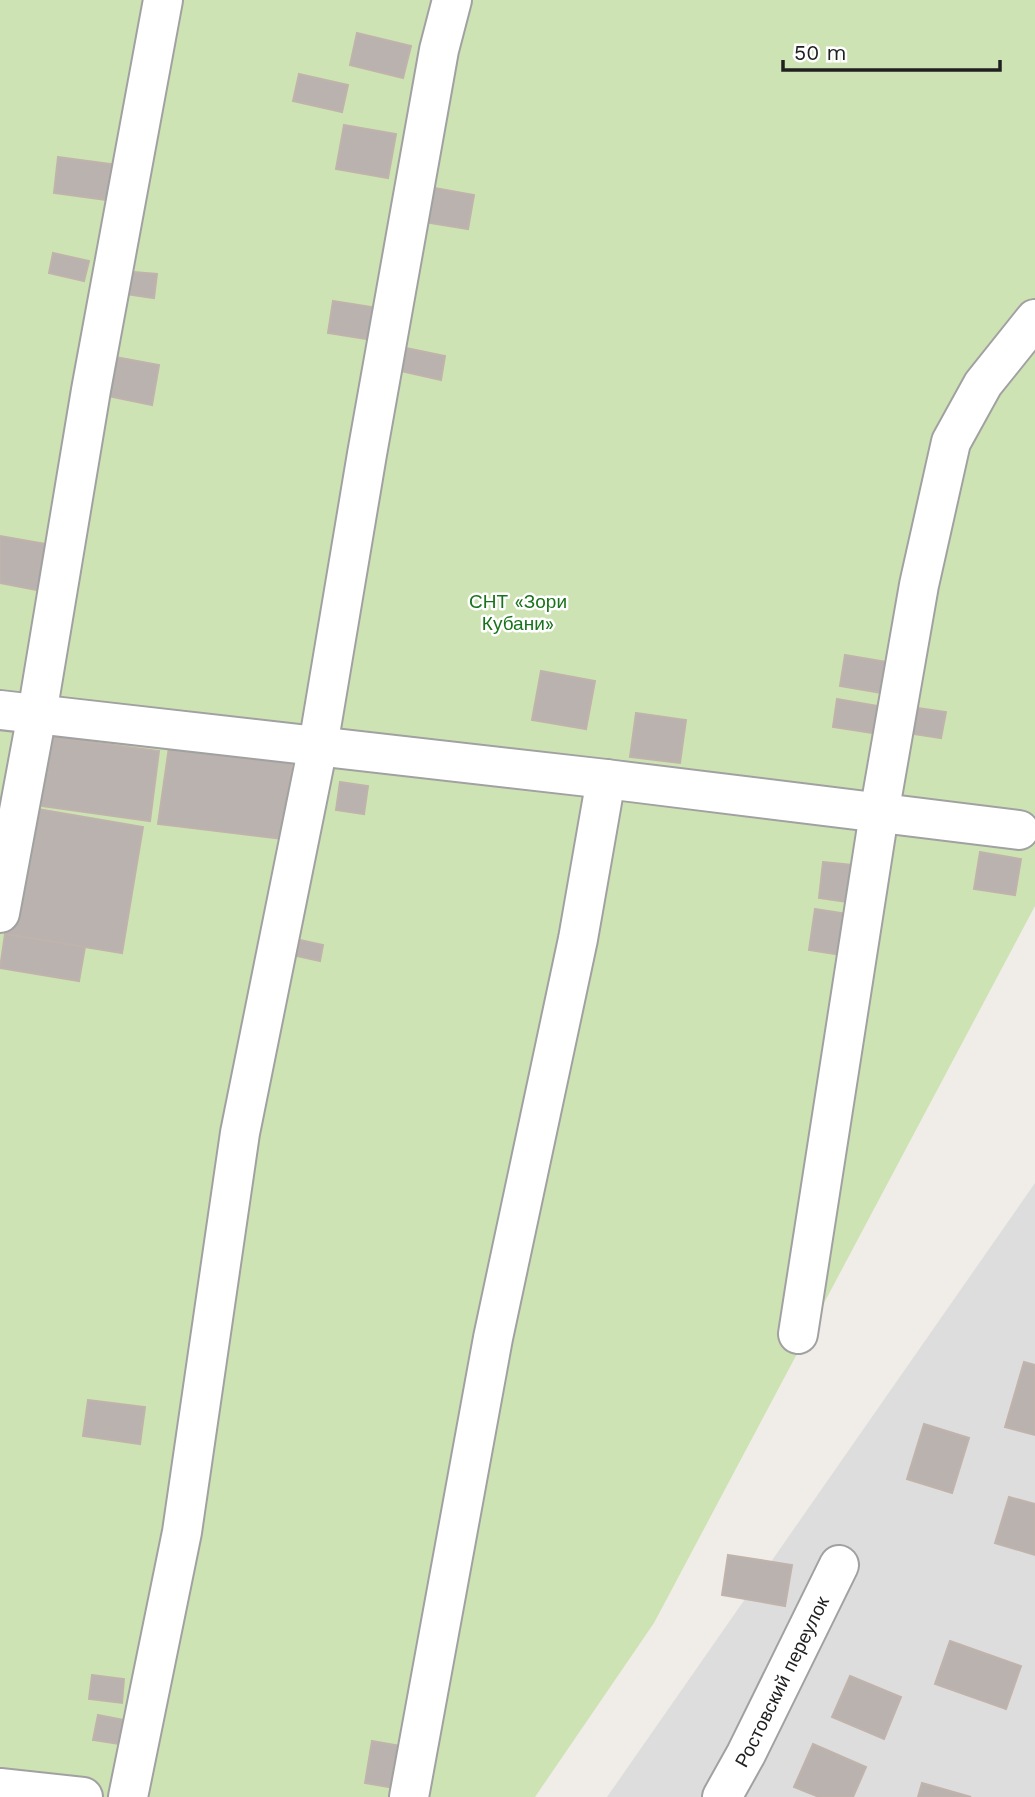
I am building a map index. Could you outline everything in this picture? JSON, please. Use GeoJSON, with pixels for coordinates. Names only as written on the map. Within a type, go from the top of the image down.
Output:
{"type":"FeatureCollection","features":[{"type":"Feature","properties":{"kind":"street"},"geometry":{"type":"LineString","coordinates":[[0,913],[37,714],[91,390],[163,0]]}},
{"type":"Feature","properties":{"kind":"street"},"geometry":{"type":"LineString","coordinates":[[128,1797],[182,1532],[240,1133],[318,746],[434,76],[452,0]]}},
{"type":"Feature","properties":{"kind":"street"},"geometry":{"type":"LineString","coordinates":[[797,1334],[879,814],[919,585],[951,442],[982,384],[1035,319]]}},
{"type":"Feature","properties":{"kind":"street"},"geometry":{"type":"LineString","coordinates":[[0,710],[606,779],[1019,830]]}},
{"type":"Feature","properties":{"kind":"street"},"geometry":{"type":"LineString","coordinates":[[409,1797],[493,1338],[578,939],[606,779]]}},
{"type":"Feature","properties":{"kind":"street","name":"Ростовский переулок"},"geometry":{"type":"LineString","coordinates":[[722,1797],[746,1755],[839,1565]]}},
{"type":"Feature","properties":{"kind":"street"},"geometry":{"type":"LineString","coordinates":[[0,1788],[83,1797]]}},
{"type":"Feature","properties":{"kind":"shaded area"},"geometry":{"type":"Polygon","coordinates":[[[1035,1183],[1035,1797],[607,1797],[1035,1183]]]}},
{"type":"Feature","properties":{"kind":"green space","name":"СНТ «Зори Кубани»"},"geometry":{"type":"Polygon","coordinates":[[[0,0],[1035,0],[1035,906],[654,1623],[535,1797],[0,1797],[0,0]]]}},
{"type":"Feature","properties":{"kind":"building"},"geometry":{"type":"Polygon","coordinates":[[[357,33],[411,46],[403,78],[350,65],[357,33]]]}},
{"type":"Feature","properties":{"kind":"building"},"geometry":{"type":"Polygon","coordinates":[[[299,74],[348,85],[342,112],[293,101],[299,74]]]}},
{"type":"Feature","properties":{"kind":"building"},"geometry":{"type":"Polygon","coordinates":[[[344,125],[396,134],[388,178],[336,169],[344,125]]]}},
{"type":"Feature","properties":{"kind":"building"},"geometry":{"type":"Polygon","coordinates":[[[58,157],[111,164],[107,200],[54,193],[58,157]]]}},
{"type":"Feature","properties":{"kind":"building"},"geometry":{"type":"Polygon","coordinates":[[[429,187],[474,195],[468,229],[424,222],[429,187]]]}},
{"type":"Feature","properties":{"kind":"building"},"geometry":{"type":"Polygon","coordinates":[[[53,253],[89,261],[84,281],[49,273],[53,253]]]}},
{"type":"Feature","properties":{"kind":"building"},"geometry":{"type":"Polygon","coordinates":[[[121,271],[157,274],[154,298],[118,293],[121,271]]]}},
{"type":"Feature","properties":{"kind":"building"},"geometry":{"type":"Polygon","coordinates":[[[333,301],[378,308],[373,340],[328,333],[333,301]]]}},
{"type":"Feature","properties":{"kind":"building"},"geometry":{"type":"Polygon","coordinates":[[[406,348],[445,356],[441,380],[401,371],[406,348]]]}},
{"type":"Feature","properties":{"kind":"building"},"geometry":{"type":"Polygon","coordinates":[[[110,356],[159,365],[152,405],[103,395],[110,356]]]}},
{"type":"Feature","properties":{"kind":"building"},"geometry":{"type":"Polygon","coordinates":[[[0,536],[46,544],[37,590],[0,583],[0,536]]]}},
{"type":"Feature","properties":{"kind":"building"},"geometry":{"type":"Polygon","coordinates":[[[845,655],[887,662],[882,693],[840,686],[845,655]]]}},
{"type":"Feature","properties":{"kind":"building"},"geometry":{"type":"Polygon","coordinates":[[[541,671],[595,681],[586,729],[532,720],[541,671]]]}},
{"type":"Feature","properties":{"kind":"building"},"geometry":{"type":"Polygon","coordinates":[[[837,699],[878,706],[873,733],[833,727],[837,699]]]}},
{"type":"Feature","properties":{"kind":"building"},"geometry":{"type":"Polygon","coordinates":[[[911,707],[946,712],[941,738],[907,733],[911,707]]]}},
{"type":"Feature","properties":{"kind":"building"},"geometry":{"type":"Polygon","coordinates":[[[636,713],[686,720],[680,763],[630,757],[636,713]]]}},
{"type":"Feature","properties":{"kind":"building"},"geometry":{"type":"Polygon","coordinates":[[[44,736],[159,751],[150,821],[34,805],[44,736]]]}},
{"type":"Feature","properties":{"kind":"building"},"geometry":{"type":"Polygon","coordinates":[[[169,747],[292,763],[282,839],[158,824],[169,747]]]}},
{"type":"Feature","properties":{"kind":"building"},"geometry":{"type":"Polygon","coordinates":[[[340,782],[368,786],[364,814],[336,810],[340,782]]]}},
{"type":"Feature","properties":{"kind":"building"},"geometry":{"type":"Polygon","coordinates":[[[26,807],[143,827],[122,953],[5,934],[26,807]]]}},
{"type":"Feature","properties":{"kind":"building"},"geometry":{"type":"Polygon","coordinates":[[[980,852],[1021,859],[1015,895],[974,889],[980,852]]]}},
{"type":"Feature","properties":{"kind":"building"},"geometry":{"type":"Polygon","coordinates":[[[823,862],[852,865],[848,902],[819,898],[823,862]]]}},
{"type":"Feature","properties":{"kind":"building"},"geometry":{"type":"Polygon","coordinates":[[[815,909],[848,914],[842,955],[809,950],[815,909]]]}},
{"type":"Feature","properties":{"kind":"building"},"geometry":{"type":"Polygon","coordinates":[[[5,934],[85,947],[79,981],[0,968],[5,934]]]}},
{"type":"Feature","properties":{"kind":"building"},"geometry":{"type":"Polygon","coordinates":[[[300,940],[323,945],[320,961],[297,956],[300,940]]]}},
{"type":"Feature","properties":{"kind":"building"},"geometry":{"type":"Polygon","coordinates":[[[1024,1362],[1035,1365],[1035,1435],[1005,1427],[1024,1362]]]}},
{"type":"Feature","properties":{"kind":"building"},"geometry":{"type":"Polygon","coordinates":[[[88,1400],[145,1407],[140,1444],[83,1436],[88,1400]]]}},
{"type":"Feature","properties":{"kind":"building"},"geometry":{"type":"Polygon","coordinates":[[[924,1424],[969,1438],[952,1493],[907,1479],[924,1424]]]}},
{"type":"Feature","properties":{"kind":"building"},"geometry":{"type":"Polygon","coordinates":[[[1009,1497],[1035,1504],[1035,1555],[995,1543],[1009,1497]]]}},
{"type":"Feature","properties":{"kind":"building"},"geometry":{"type":"Polygon","coordinates":[[[728,1555],[792,1565],[785,1606],[722,1595],[728,1555]]]}},
{"type":"Feature","properties":{"kind":"building"},"geometry":{"type":"Polygon","coordinates":[[[950,1641],[1021,1666],[1006,1709],[935,1684],[950,1641]]]}},
{"type":"Feature","properties":{"kind":"building"},"geometry":{"type":"Polygon","coordinates":[[[92,1675],[124,1679],[122,1703],[89,1699],[92,1675]]]}},
{"type":"Feature","properties":{"kind":"building"},"geometry":{"type":"Polygon","coordinates":[[[850,1676],[901,1697],[884,1739],[832,1717],[850,1676]]]}},
{"type":"Feature","properties":{"kind":"building"},"geometry":{"type":"Polygon","coordinates":[[[98,1715],[124,1720],[120,1744],[93,1740],[98,1715]]]}},
{"type":"Feature","properties":{"kind":"building"},"geometry":{"type":"Polygon","coordinates":[[[372,1741],[401,1746],[395,1788],[365,1783],[372,1741]]]}},
{"type":"Feature","properties":{"kind":"building"},"geometry":{"type":"Polygon","coordinates":[[[813,1744],[866,1767],[853,1797],[819,1797],[794,1787],[813,1744]]]}},
{"type":"Feature","properties":{"kind":"building"},"geometry":{"type":"Polygon","coordinates":[[[922,1783],[971,1797],[918,1797],[922,1783]]]}}]}
